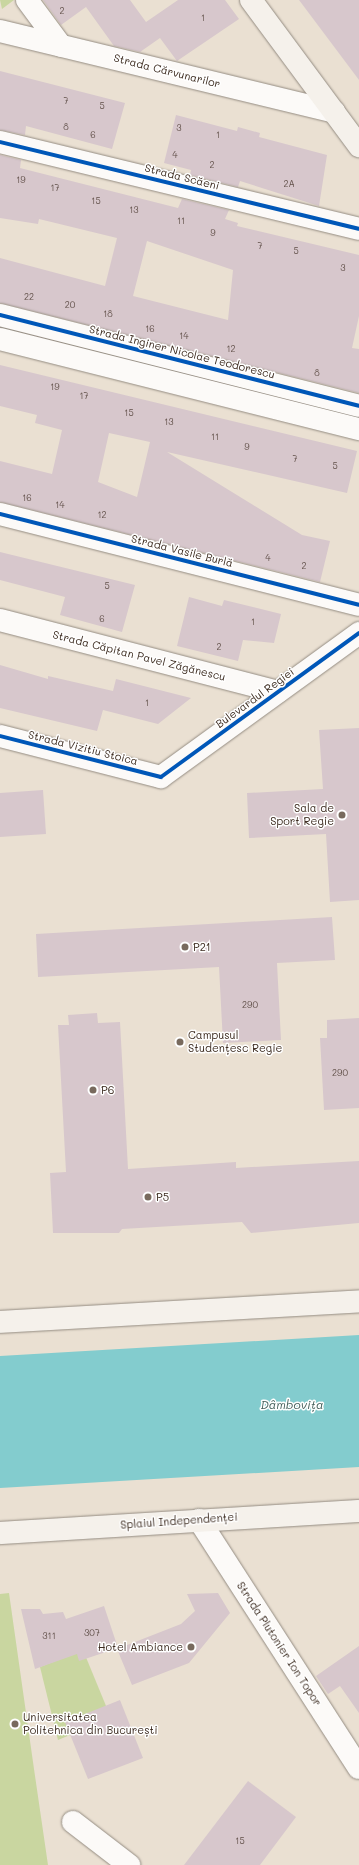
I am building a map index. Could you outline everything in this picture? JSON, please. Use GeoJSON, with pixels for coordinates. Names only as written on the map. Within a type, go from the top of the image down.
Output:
{"type":"FeatureCollection","features":[{"type":"Feature","properties":{"kind":"main road"},"geometry":{"type":"LineString","coordinates":[[251,0],[359,146]]}},
{"type":"Feature","properties":{"kind":"main road"},"geometry":{"type":"LineString","coordinates":[[0,1322],[359,1301]]}},
{"type":"Feature","properties":{"kind":"main road","name":"Splaiul Independenței"},"geometry":{"type":"LineString","coordinates":[[0,1533],[359,1511]]}},
{"type":"Feature","properties":{"kind":"street"},"geometry":{"type":"LineString","coordinates":[[27,0],[61,46]]}},
{"type":"Feature","properties":{"kind":"street","name":"Strada Cărvunarilor"},"geometry":{"type":"LineString","coordinates":[[0,31],[334,112]]}},
{"type":"Feature","properties":{"kind":"street","name":"Strada Scăeni"},"geometry":{"type":"LineString","coordinates":[[0,142],[359,229]]}},
{"type":"Feature","properties":{"kind":"street","name":"Strada Inginer Nicolae Teodorescu"},"geometry":{"type":"LineString","coordinates":[[0,315],[359,406]]}},
{"type":"Feature","properties":{"kind":"street"},"geometry":{"type":"LineString","coordinates":[[0,340],[359,429]]}},
{"type":"Feature","properties":{"kind":"street","name":"Strada Vasile Burlă"},"geometry":{"type":"LineString","coordinates":[[0,514],[359,605]]}},
{"type":"Feature","properties":{"kind":"street","name":"Strada Căpitan Pavel Zăgănescu"},"geometry":{"type":"LineString","coordinates":[[0,620],[278,692]]}},
{"type":"Feature","properties":{"kind":"street","name":"Bulevardul Regiei"},"geometry":{"type":"LineString","coordinates":[[161,777],[359,633]]}},
{"type":"Feature","properties":{"kind":"street","name":"Strada Vizitiu Stoica"},"geometry":{"type":"LineString","coordinates":[[0,736],[161,777]]}},
{"type":"Feature","properties":{"kind":"street","name":"Strada Plutonier Ion Topor"},"geometry":{"type":"LineString","coordinates":[[200,1520],[359,1768]]}},
{"type":"Feature","properties":{"kind":"street"},"geometry":{"type":"LineString","coordinates":[[73,1822],[129,1865]]}},
{"type":"Feature","properties":{"kind":"green space"},"geometry":{"type":"Polygon","coordinates":[[[0,0],[14,0],[2,9],[0,0]]]}},
{"type":"Feature","properties":{"kind":"green space","name":"Universitatea Politehnica din București"},"geometry":{"type":"Polygon","coordinates":[[[9,1593],[48,1865],[0,1865],[0,1594],[9,1593]]]}},
{"type":"Feature","properties":{"kind":"green space"},"geometry":{"type":"Polygon","coordinates":[[[83,1650],[111,1718],[58,1740],[40,1667],[83,1650]]]}},
{"type":"Feature","properties":{"kind":"water","name":"Dâmbovița"},"geometry":{"type":"Polygon","coordinates":[[[359,1335],[359,1467],[0,1488],[0,1356],[359,1335]]]}},
{"type":"Feature","properties":{"kind":"building"},"geometry":{"type":"Polygon","coordinates":[[[43,0],[130,0],[146,22],[178,0],[225,0],[239,19],[177,61],[160,38],[140,52],[114,46],[86,7],[61,25],[43,0]]]}},
{"type":"Feature","properties":{"kind":"building"},"geometry":{"type":"Polygon","coordinates":[[[299,0],[359,0],[359,80],[299,0]]]}},
{"type":"Feature","properties":{"kind":"building"},"geometry":{"type":"Polygon","coordinates":[[[0,71],[125,103],[112,149],[26,126],[25,135],[0,130],[0,71]]]}},
{"type":"Feature","properties":{"kind":"building"},"geometry":{"type":"Polygon","coordinates":[[[176,115],[237,131],[238,127],[260,133],[259,137],[327,155],[319,206],[240,181],[238,187],[190,175],[191,170],[164,163],[176,115]]]}},
{"type":"Feature","properties":{"kind":"building"},"geometry":{"type":"Polygon","coordinates":[[[0,155],[21,160],[20,168],[178,208],[182,199],[229,210],[225,219],[238,223],[237,226],[359,255],[359,316],[352,348],[359,349],[359,393],[0,303],[0,258],[105,286],[117,238],[39,219],[38,224],[0,218],[0,155]],[[147,241],[133,296],[228,320],[233,270],[147,241]]]}},
{"type":"Feature","properties":{"kind":"building"},"geometry":{"type":"Polygon","coordinates":[[[0,365],[357,451],[347,493],[167,452],[302,535],[330,541],[320,582],[0,502],[0,461],[52,474],[62,430],[35,423],[37,415],[0,406],[0,365]],[[109,433],[98,482],[137,497],[150,442],[109,433]]]}},
{"type":"Feature","properties":{"kind":"building"},"geometry":{"type":"Polygon","coordinates":[[[0,552],[135,585],[122,632],[60,615],[65,597],[0,580],[0,552]]]}},
{"type":"Feature","properties":{"kind":"building"},"geometry":{"type":"Polygon","coordinates":[[[189,597],[222,606],[224,600],[281,614],[274,643],[243,640],[238,661],[177,646],[189,597]]]}},
{"type":"Feature","properties":{"kind":"building"},"geometry":{"type":"Polygon","coordinates":[[[0,665],[48,679],[48,676],[113,691],[116,679],[191,698],[158,724],[103,710],[97,731],[0,708],[0,665]]]}},
{"type":"Feature","properties":{"kind":"building","name":"Sala de Sport Regie"},"geometry":{"type":"Polygon","coordinates":[[[359,728],[359,900],[330,902],[326,834],[249,838],[247,793],[323,789],[319,730],[359,728]]]}},
{"type":"Feature","properties":{"kind":"building"},"geometry":{"type":"Polygon","coordinates":[[[43,790],[46,834],[0,837],[0,793],[43,790]]]}},
{"type":"Feature","properties":{"kind":"building","name":"P21"},"geometry":{"type":"Polygon","coordinates":[[[332,917],[335,960],[277,963],[281,1040],[223,1043],[219,967],[38,977],[36,934],[332,917]]]}},
{"type":"Feature","properties":{"kind":"building"},"geometry":{"type":"Polygon","coordinates":[[[97,1013],[98,1023],[120,1022],[128,1169],[236,1162],[236,1168],[359,1161],[359,1223],[251,1233],[242,1222],[122,1229],[119,1233],[53,1233],[50,1173],[66,1172],[58,1025],[69,1025],[68,1015],[97,1013]]]}},
{"type":"Feature","properties":{"kind":"building"},"geometry":{"type":"Polygon","coordinates":[[[359,1018],[359,1108],[324,1110],[320,1038],[327,1038],[327,1020],[359,1018]]]}},
{"type":"Feature","properties":{"kind":"building"},"geometry":{"type":"Polygon","coordinates":[[[218,1593],[230,1613],[189,1663],[132,1685],[117,1649],[181,1624],[195,1611],[187,1594],[218,1593]]]}},
{"type":"Feature","properties":{"kind":"building"},"geometry":{"type":"Polygon","coordinates":[[[104,1606],[118,1648],[79,1661],[77,1654],[35,1669],[21,1609],[40,1609],[43,1614],[63,1612],[66,1619],[104,1606]]]}},
{"type":"Feature","properties":{"kind":"building"},"geometry":{"type":"Polygon","coordinates":[[[359,1646],[359,1713],[340,1686],[328,1694],[316,1676],[359,1646]]]}},
{"type":"Feature","properties":{"kind":"building"},"geometry":{"type":"Polygon","coordinates":[[[120,1700],[143,1758],[88,1779],[65,1722],[120,1700]]]}},
{"type":"Feature","properties":{"kind":"building"},"geometry":{"type":"Polygon","coordinates":[[[248,1781],[296,1817],[260,1865],[184,1865],[248,1781]]]}},
{"type":"Feature","properties":{"kind":"cycle path"},"geometry":{"type":"LineString","coordinates":[[0,142],[359,229]]}},
{"type":"Feature","properties":{"kind":"cycle path"},"geometry":{"type":"LineString","coordinates":[[0,315],[359,406]]}},
{"type":"Feature","properties":{"kind":"cycle path"},"geometry":{"type":"LineString","coordinates":[[0,514],[359,605]]}},
{"type":"Feature","properties":{"kind":"cycle path"},"geometry":{"type":"LineString","coordinates":[[0,736],[161,777],[359,633]]}},
{"type":"Feature","properties":{"kind":"place","name":"Sala de Sport Regie"},"geometry":{"type":"Point","coordinates":[342,815]}},
{"type":"Feature","properties":{"kind":"place","name":"P21"},"geometry":{"type":"Point","coordinates":[185,947]}},
{"type":"Feature","properties":{"kind":"place","name":"Campusul Studențesc Regie"},"geometry":{"type":"Point","coordinates":[180,1042]}},
{"type":"Feature","properties":{"kind":"place","name":"P6"},"geometry":{"type":"Point","coordinates":[93,1090]}},
{"type":"Feature","properties":{"kind":"place","name":"P5"},"geometry":{"type":"Point","coordinates":[148,1197]}},
{"type":"Feature","properties":{"kind":"place","name":"Hotel Ambiance"},"geometry":{"type":"Point","coordinates":[191,1647]}},
{"type":"Feature","properties":{"kind":"place","name":"Universitatea Politehnica din București"},"geometry":{"type":"Point","coordinates":[15,1724]}}]}
